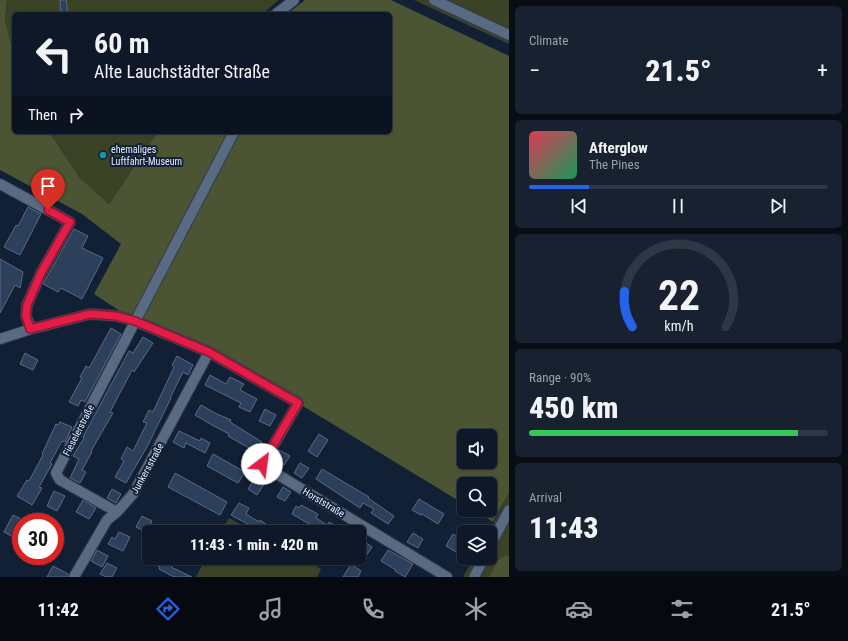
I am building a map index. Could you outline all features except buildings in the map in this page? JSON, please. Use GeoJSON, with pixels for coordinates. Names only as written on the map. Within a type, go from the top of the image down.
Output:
{"type":"FeatureCollection","features":[{"type":"Feature","properties":{"kind":"street"},"geometry":{"type":"LineString","coordinates":[[279,12],[294,0]]}},
{"type":"Feature","properties":{"kind":"street"},"geometry":{"type":"LineString","coordinates":[[434,0],[509,35]]}},
{"type":"Feature","properties":{"kind":"street"},"geometry":{"type":"LineString","coordinates":[[135,321],[233,134]]}},
{"type":"Feature","properties":{"kind":"street"},"geometry":{"type":"LineString","coordinates":[[0,184],[70,222],[41,273],[27,305],[26,316],[30,329]]}},
{"type":"Feature","properties":{"kind":"street"},"geometry":{"type":"LineString","coordinates":[[0,339],[30,329],[90,314],[116,316],[135,321],[209,352]]}},
{"type":"Feature","properties":{"kind":"street","name":"Fieselerstraße"},"geometry":{"type":"LineString","coordinates":[[117,512],[60,480],[56,473],[135,321]]}},
{"type":"Feature","properties":{"kind":"street","name":"Horststraße"},"geometry":{"type":"LineString","coordinates":[[209,352],[298,403],[262,464],[447,577]]}},
{"type":"Feature","properties":{"kind":"street","name":"Junkersstraße"},"geometry":{"type":"LineString","coordinates":[[74,577],[107,520],[117,512],[133,494],[209,352]]}},
{"type":"Feature","properties":{"kind":"street"},"geometry":{"type":"LineString","coordinates":[[497,533],[509,510]]}},
{"type":"Feature","properties":{"kind":"street"},"geometry":{"type":"LineString","coordinates":[[474,577],[480,565]]}},
{"type":"Feature","properties":{"kind":"green space"},"geometry":{"type":"Polygon","coordinates":[[[0,0],[7,0],[5,20],[12,47],[12,134],[50,134],[80,178],[109,204],[157,134],[392,134],[392,12],[290,12],[305,0],[391,0],[509,56],[509,493],[497,515],[497,477],[457,477],[457,500],[298,403],[209,352],[135,321],[94,294],[121,244],[82,214],[0,170],[0,0]]]}},
{"type":"Feature","properties":{"kind":"green space"},"geometry":{"type":"Polygon","coordinates":[[[7,0],[279,0],[264,12],[12,12],[12,47],[5,20],[7,0]]]}},
{"type":"Feature","properties":{"kind":"green space"},"geometry":{"type":"Polygon","coordinates":[[[414,0],[509,0],[509,44],[414,0]]]}},
{"type":"Feature","properties":{"kind":"green space","name":"ehemaliges Luftfahrt-Museum"},"geometry":{"type":"Polygon","coordinates":[[[50,134],[157,134],[109,204],[80,178],[50,134]]]}},
{"type":"Feature","properties":{"kind":"green space"},"geometry":{"type":"Polygon","coordinates":[[[509,493],[509,556],[505,555],[497,561],[497,525],[493,525],[509,493]]]}},
{"type":"Feature","properties":{"kind":"green space"},"geometry":{"type":"Polygon","coordinates":[[[485,517],[496,517],[493,522],[485,517]]]}},
{"type":"Feature","properties":{"kind":"green space"},"geometry":{"type":"Polygon","coordinates":[[[229,518],[242,525],[225,525],[229,518]]]}},
{"type":"Feature","properties":{"kind":"green space"},"geometry":{"type":"Polygon","coordinates":[[[505,555],[509,556],[509,577],[489,577],[495,565],[497,565],[497,561],[505,555]]]}},
{"type":"Feature","properties":{"kind":"green space"},"geometry":{"type":"Polygon","coordinates":[[[202,565],[314,565],[321,569],[317,577],[196,577],[202,565]]]}},
{"type":"Feature","properties":{"kind":"green space"},"geometry":{"type":"Polygon","coordinates":[[[470,565],[495,565],[489,577],[463,577],[470,565]]]}},
{"type":"Feature","properties":{"kind":"place","name":"ehemaliges Luftfahrt-Museum"},"geometry":{"type":"Point","coordinates":[103,155]}},
{"type":"Feature","properties":{"kind":"route"},"geometry":{"type":"LineString","coordinates":[[48,210],[70,222],[33,288],[27,305],[26,316],[30,329],[90,314],[116,316],[135,321],[209,352],[298,403],[262,464]]}}]}
